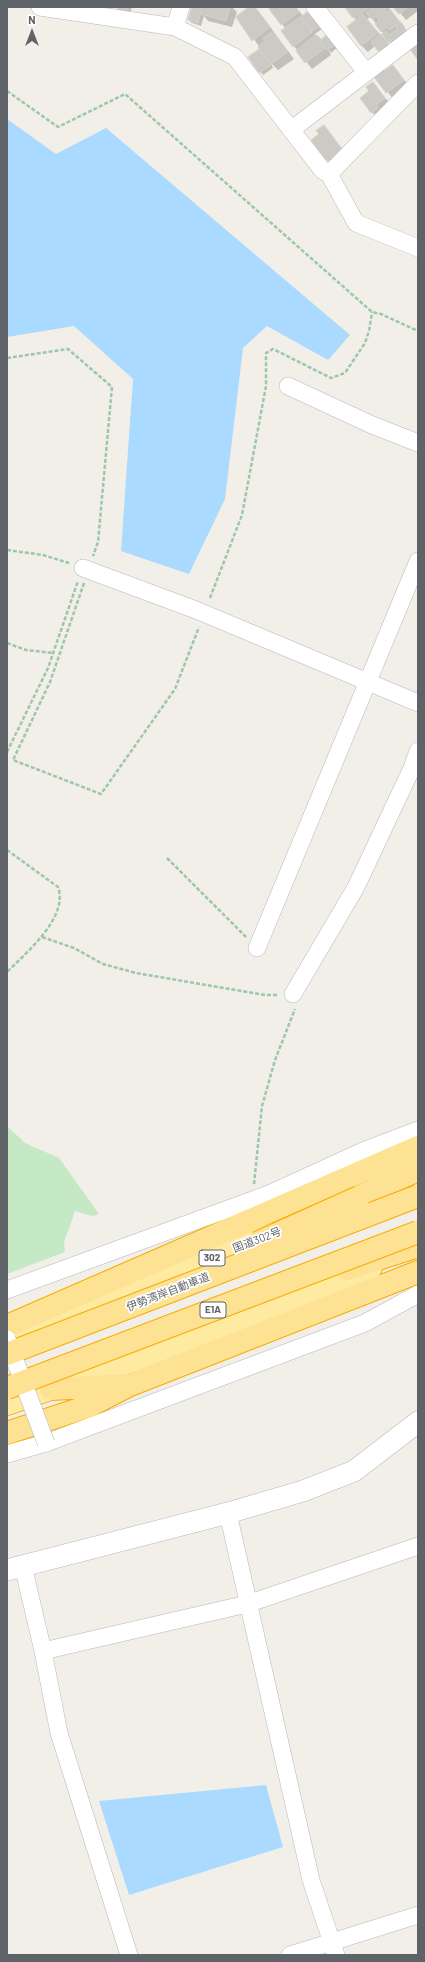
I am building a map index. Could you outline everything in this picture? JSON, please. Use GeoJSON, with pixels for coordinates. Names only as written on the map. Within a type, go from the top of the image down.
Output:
{"type":"FeatureCollection","features":[{"type":"Feature","properties":{"kind":"highway"},"geometry":{"type":"LineString","coordinates":[[7,1326],[418,1147]]}},
{"type":"Feature","properties":{"kind":"highway"},"geometry":{"type":"LineString","coordinates":[[45,1340],[418,1170]]}},
{"type":"Feature","properties":{"kind":"highway","name":"国道302号"},"geometry":{"type":"LineString","coordinates":[[7,1338],[418,1178]]}},
{"type":"Feature","properties":{"kind":"highway","name":"伊勢湾岸自動車道"},"geometry":{"type":"LineString","coordinates":[[7,1354],[418,1196]]}},
{"type":"Feature","properties":{"kind":"highway","name":"E1A"},"geometry":{"type":"LineString","coordinates":[[7,1388],[418,1232]]}},
{"type":"Feature","properties":{"kind":"highway"},"geometry":{"type":"LineString","coordinates":[[201,1315],[418,1247]]}},
{"type":"Feature","properties":{"kind":"highway"},"geometry":{"type":"LineString","coordinates":[[7,1404],[224,1330],[418,1247]]}},
{"type":"Feature","properties":{"kind":"highway"},"geometry":{"type":"LineString","coordinates":[[7,1433],[89,1406],[130,1385],[418,1272]]}},
{"type":"Feature","properties":{"kind":"highway"},"geometry":{"type":"LineString","coordinates":[[52,1389],[130,1385]]}},
{"type":"Feature","properties":{"kind":"street"},"geometry":{"type":"LineString","coordinates":[[40,7],[75,9],[175,27],[235,57],[323,171],[329,174],[356,223],[418,248]]}},
{"type":"Feature","properties":{"kind":"street"},"geometry":{"type":"LineString","coordinates":[[175,27],[181,7]]}},
{"type":"Feature","properties":{"kind":"street"},"geometry":{"type":"LineString","coordinates":[[315,7],[366,72]]}},
{"type":"Feature","properties":{"kind":"street"},"geometry":{"type":"LineString","coordinates":[[291,130],[418,33]]}},
{"type":"Feature","properties":{"kind":"street"},"geometry":{"type":"LineString","coordinates":[[329,174],[418,84]]}},
{"type":"Feature","properties":{"kind":"street"},"geometry":{"type":"LineString","coordinates":[[288,386],[372,425],[418,443]]}},
{"type":"Feature","properties":{"kind":"street"},"geometry":{"type":"LineString","coordinates":[[257,948],[418,561]]}},
{"type":"Feature","properties":{"kind":"street"},"geometry":{"type":"LineString","coordinates":[[86,569],[204,613],[369,681],[418,703]]}},
{"type":"Feature","properties":{"kind":"street"},"geometry":{"type":"LineString","coordinates":[[293,994],[356,887],[412,768],[418,751]]}},
{"type":"Feature","properties":{"kind":"street"},"geometry":{"type":"LineString","coordinates":[[7,1290],[269,1194],[363,1151],[418,1130]]}},
{"type":"Feature","properties":{"kind":"street"},"geometry":{"type":"LineString","coordinates":[[7,1454],[46,1443],[365,1323],[418,1294]]}},
{"type":"Feature","properties":{"kind":"street"},"geometry":{"type":"LineString","coordinates":[[7,1338],[46,1443]]}},
{"type":"Feature","properties":{"kind":"street"},"geometry":{"type":"LineString","coordinates":[[129,1955],[59,1733],[44,1651],[15,1568],[228,1514],[303,1491],[354,1471],[418,1422]]}},
{"type":"Feature","properties":{"kind":"street"},"geometry":{"type":"LineString","coordinates":[[228,1514],[247,1604],[311,1880],[334,1949]]}},
{"type":"Feature","properties":{"kind":"street"},"geometry":{"type":"LineString","coordinates":[[44,1651],[247,1604],[417,1549]]}},
{"type":"Feature","properties":{"kind":"street"},"geometry":{"type":"LineString","coordinates":[[290,1955],[334,1949],[418,1915]]}},
{"type":"Feature","properties":{"kind":"path"},"geometry":{"type":"LineString","coordinates":[[7,91],[58,127],[125,94],[372,312],[381,314],[418,331]]}},
{"type":"Feature","properties":{"kind":"path"},"geometry":{"type":"LineString","coordinates":[[86,569],[50,682],[13,760],[101,794],[175,689],[242,515],[266,386],[266,353],[273,349],[331,378],[345,373],[365,343],[369,331],[372,312]]}},
{"type":"Feature","properties":{"kind":"path"},"geometry":{"type":"LineString","coordinates":[[7,358],[68,349],[112,387],[98,542],[53,652],[48,668],[7,752]]}},
{"type":"Feature","properties":{"kind":"path"},"geometry":{"type":"LineString","coordinates":[[7,550],[43,555],[86,569]]}},
{"type":"Feature","properties":{"kind":"path"},"geometry":{"type":"LineString","coordinates":[[7,642],[26,650],[53,652]]}},
{"type":"Feature","properties":{"kind":"path"},"geometry":{"type":"LineString","coordinates":[[7,850],[58,887],[61,894],[60,905],[42,937],[7,972]]}},
{"type":"Feature","properties":{"kind":"path"},"geometry":{"type":"LineString","coordinates":[[167,858],[257,948]]}},
{"type":"Feature","properties":{"kind":"path"},"geometry":{"type":"LineString","coordinates":[[42,937],[74,948],[103,964],[136,973],[265,995],[293,994],[295,1010],[276,1060],[262,1106],[252,1199]]}},
{"type":"Feature","properties":{"kind":"green space"},"geometry":{"type":"Polygon","coordinates":[[[7,1126],[25,1143],[59,1158],[99,1214],[92,1216],[75,1211],[64,1242],[65,1252],[7,1274],[7,1126]]]}},
{"type":"Feature","properties":{"kind":"water"},"geometry":{"type":"Polygon","coordinates":[[[7,119],[56,154],[106,128],[350,335],[328,360],[267,326],[243,348],[225,499],[189,574],[121,551],[133,379],[74,326],[7,337],[7,119]]]}},
{"type":"Feature","properties":{"kind":"water"},"geometry":{"type":"Polygon","coordinates":[[[266,1785],[283,1847],[129,1895],[99,1801],[266,1785]]]}},
{"type":"Feature","properties":{"kind":"building"},"geometry":{"type":"Polygon","coordinates":[[[115,7],[128,7],[127,10],[115,7]]]}},
{"type":"Feature","properties":{"kind":"building"},"geometry":{"type":"Polygon","coordinates":[[[192,7],[202,7],[198,23],[188,20],[192,7]]]}},
{"type":"Feature","properties":{"kind":"building"},"geometry":{"type":"Polygon","coordinates":[[[203,7],[230,7],[226,21],[201,14],[203,7]]]}},
{"type":"Feature","properties":{"kind":"building"},"geometry":{"type":"Polygon","coordinates":[[[249,7],[255,7],[270,27],[252,41],[236,17],[249,7]]]}},
{"type":"Feature","properties":{"kind":"building"},"geometry":{"type":"Polygon","coordinates":[[[271,7],[295,7],[299,12],[281,25],[269,9],[271,7]]]}},
{"type":"Feature","properties":{"kind":"building"},"geometry":{"type":"Polygon","coordinates":[[[345,7],[370,7],[353,18],[345,7]]]}},
{"type":"Feature","properties":{"kind":"building"},"geometry":{"type":"Polygon","coordinates":[[[374,7],[388,7],[384,11],[385,13],[390,9],[400,22],[390,30],[387,27],[381,32],[375,24],[379,21],[376,16],[372,19],[366,13],[374,7]]]}},
{"type":"Feature","properties":{"kind":"building"},"geometry":{"type":"Polygon","coordinates":[[[393,7],[408,7],[399,14],[393,7]]]}},
{"type":"Feature","properties":{"kind":"building"},"geometry":{"type":"Polygon","coordinates":[[[310,10],[321,25],[312,31],[301,17],[310,10]]]}},
{"type":"Feature","properties":{"kind":"building"},"geometry":{"type":"Polygon","coordinates":[[[363,14],[378,33],[361,46],[347,27],[363,14]]]}},
{"type":"Feature","properties":{"kind":"building"},"geometry":{"type":"Polygon","coordinates":[[[301,17],[312,32],[293,47],[281,31],[301,17]]]}},
{"type":"Feature","properties":{"kind":"building"},"geometry":{"type":"Polygon","coordinates":[[[401,22],[406,30],[388,43],[382,34],[386,31],[389,35],[397,29],[396,26],[401,22]]]}},
{"type":"Feature","properties":{"kind":"building"},"geometry":{"type":"Polygon","coordinates":[[[273,32],[288,52],[271,64],[258,47],[265,41],[263,39],[273,32]]]}},
{"type":"Feature","properties":{"kind":"building"},"geometry":{"type":"Polygon","coordinates":[[[329,33],[337,43],[327,50],[320,41],[329,33]]]}},
{"type":"Feature","properties":{"kind":"building"},"geometry":{"type":"Polygon","coordinates":[[[381,34],[388,43],[378,51],[371,42],[381,34]]]}},
{"type":"Feature","properties":{"kind":"building"},"geometry":{"type":"Polygon","coordinates":[[[317,35],[321,39],[319,41],[325,48],[305,63],[296,51],[317,35]]]}},
{"type":"Feature","properties":{"kind":"building"},"geometry":{"type":"Polygon","coordinates":[[[418,41],[418,60],[409,48],[418,41]]]}},
{"type":"Feature","properties":{"kind":"building"},"geometry":{"type":"Polygon","coordinates":[[[260,49],[271,65],[259,73],[248,57],[260,49]]]}},
{"type":"Feature","properties":{"kind":"building"},"geometry":{"type":"Polygon","coordinates":[[[393,65],[404,80],[386,93],[372,74],[382,67],[384,71],[393,65]]]}},
{"type":"Feature","properties":{"kind":"building"},"geometry":{"type":"Polygon","coordinates":[[[373,82],[385,98],[376,105],[378,108],[371,113],[360,98],[369,91],[366,87],[373,82]]]}},
{"type":"Feature","properties":{"kind":"building"},"geometry":{"type":"Polygon","coordinates":[[[324,125],[342,149],[327,161],[311,140],[319,134],[316,131],[324,125]]]}}]}
